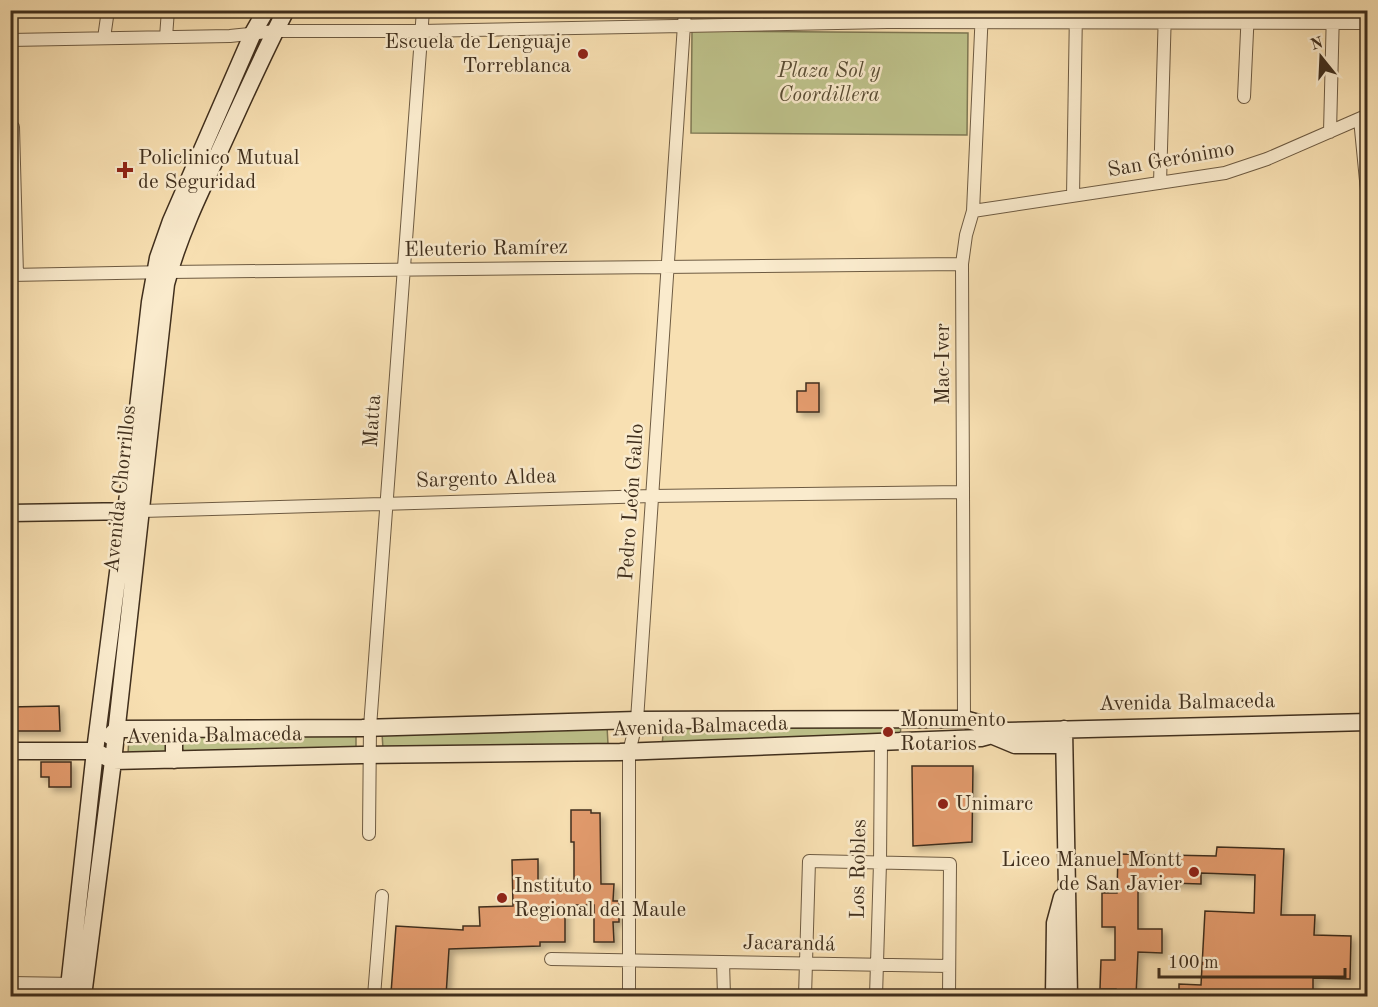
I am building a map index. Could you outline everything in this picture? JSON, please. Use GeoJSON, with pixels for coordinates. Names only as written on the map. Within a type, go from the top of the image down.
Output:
{"type":"FeatureCollection","features":[{"type":"Feature","properties":{"kind":"main road","name":"Avenida Chorrillos"},"geometry":{"type":"LineString","coordinates":[[162,272],[162,245],[171,221],[253,33],[266,10]]}},
{"type":"Feature","properties":{"kind":"main road","name":"Avenida Chorrillos"},"geometry":{"type":"LineString","coordinates":[[77,990],[117,729],[150,302],[286,10]]}},
{"type":"Feature","properties":{"kind":"main road","name":"Avenida Chorrillos"},"geometry":{"type":"LineString","coordinates":[[77,990],[95,751],[134,511]]}},
{"type":"Feature","properties":{"kind":"main road","name":"Sargento Aldea"},"geometry":{"type":"LineString","coordinates":[[10,513],[134,511]]}},
{"type":"Feature","properties":{"kind":"main road","name":"Avenida Balmaceda"},"geometry":{"type":"LineString","coordinates":[[999,733],[981,738],[629,752],[113,761],[95,751],[117,729],[370,728],[637,720],[964,719],[999,733],[1016,745],[1064,737],[1368,722]]}},
{"type":"Feature","properties":{"kind":"main road"},"geometry":{"type":"LineString","coordinates":[[174,729],[174,760]]}},
{"type":"Feature","properties":{"kind":"main road"},"geometry":{"type":"LineString","coordinates":[[1064,737],[1069,996]]}},
{"type":"Feature","properties":{"kind":"main road"},"geometry":{"type":"LineString","coordinates":[[10,751],[95,751]]}},
{"type":"Feature","properties":{"kind":"main road"},"geometry":{"type":"LineString","coordinates":[[1054,996],[1055,923],[1067,873]]}},
{"type":"Feature","properties":{"kind":"street"},"geometry":{"type":"LineString","coordinates":[[104,38],[108,10]]}},
{"type":"Feature","properties":{"kind":"street"},"geometry":{"type":"LineString","coordinates":[[166,37],[168,10]]}},
{"type":"Feature","properties":{"kind":"street","name":"Matta"},"geometry":{"type":"LineString","coordinates":[[369,834],[370,728],[423,10]]}},
{"type":"Feature","properties":{"kind":"street","name":"Pedro León Gallo"},"geometry":{"type":"LineString","coordinates":[[629,996],[629,752],[637,720],[686,10]]}},
{"type":"Feature","properties":{"kind":"street"},"geometry":{"type":"LineString","coordinates":[[10,40],[166,37],[276,30],[421,31],[684,26],[888,16],[1332,17],[1368,23]]}},
{"type":"Feature","properties":{"kind":"street","name":"Mac-Iver"},"geometry":{"type":"LineString","coordinates":[[964,719],[962,264],[966,235],[973,211],[981,16]]}},
{"type":"Feature","properties":{"kind":"street"},"geometry":{"type":"LineString","coordinates":[[1073,196],[1075,17]]}},
{"type":"Feature","properties":{"kind":"street"},"geometry":{"type":"LineString","coordinates":[[1160,183],[1164,17]]}},
{"type":"Feature","properties":{"kind":"street"},"geometry":{"type":"LineString","coordinates":[[1244,97],[1247,17]]}},
{"type":"Feature","properties":{"kind":"street"},"geometry":{"type":"LineString","coordinates":[[1330,132],[1332,17]]}},
{"type":"Feature","properties":{"kind":"street"},"geometry":{"type":"LineString","coordinates":[[1364,117],[1368,201]]}},
{"type":"Feature","properties":{"kind":"street","name":"San Gerónimo"},"geometry":{"type":"LineString","coordinates":[[973,211],[1239,170],[1364,117]]}},
{"type":"Feature","properties":{"kind":"street"},"geometry":{"type":"LineString","coordinates":[[10,127],[13,127],[14,275]]}},
{"type":"Feature","properties":{"kind":"street","name":"Eleuterio Ramírez"},"geometry":{"type":"LineString","coordinates":[[14,275],[962,264]]}},
{"type":"Feature","properties":{"kind":"street","name":"Sargento Aldea"},"geometry":{"type":"LineString","coordinates":[[134,511],[652,496],[963,492]]}},
{"type":"Feature","properties":{"kind":"street","name":"Los Robles"},"geometry":{"type":"LineString","coordinates":[[876,996],[881,743]]}},
{"type":"Feature","properties":{"kind":"street"},"geometry":{"type":"LineString","coordinates":[[805,996],[809,861],[950,864],[949,996]]}},
{"type":"Feature","properties":{"kind":"street"},"geometry":{"type":"LineString","coordinates":[[374,996],[382,896]]}},
{"type":"Feature","properties":{"kind":"street","name":"Jacarandá"},"geometry":{"type":"LineString","coordinates":[[551,959],[949,966]]}},
{"type":"Feature","properties":{"kind":"street"},"geometry":{"type":"LineString","coordinates":[[723,962],[724,996]]}},
{"type":"Feature","properties":{"kind":"street"},"geometry":{"type":"LineString","coordinates":[[10,982],[77,990]]}},
{"type":"Feature","properties":{"kind":"green space","name":"Plaza Sol y Coordillera"},"geometry":{"type":"Polygon","coordinates":[[[692,31],[968,33],[967,135],[691,133],[692,31]]]}},
{"type":"Feature","properties":{"kind":"green space"},"geometry":{"type":"Polygon","coordinates":[[[901,724],[900,739],[662,745],[664,725],[901,724]]]}},
{"type":"Feature","properties":{"kind":"green space"},"geometry":{"type":"Polygon","coordinates":[[[607,726],[608,744],[383,749],[382,733],[607,726]]]}},
{"type":"Feature","properties":{"kind":"green space"},"geometry":{"type":"Polygon","coordinates":[[[356,735],[356,750],[128,754],[129,736],[356,735]]]}},
{"type":"Feature","properties":{"kind":"building"},"geometry":{"type":"Polygon","coordinates":[[[806,383],[819,383],[819,412],[797,412],[797,391],[806,391],[806,383]]]}},
{"type":"Feature","properties":{"kind":"building"},"geometry":{"type":"Polygon","coordinates":[[[59,706],[60,731],[10,731],[10,707],[59,706]]]}},
{"type":"Feature","properties":{"kind":"building"},"geometry":{"type":"Polygon","coordinates":[[[41,762],[71,762],[71,787],[49,787],[49,777],[41,777],[41,762]]]}},
{"type":"Feature","properties":{"kind":"building","name":"Unimarc"},"geometry":{"type":"Polygon","coordinates":[[[912,766],[973,766],[972,842],[913,846],[912,766]]]}},
{"type":"Feature","properties":{"kind":"building"},"geometry":{"type":"Polygon","coordinates":[[[571,810],[591,810],[591,813],[600,813],[601,884],[614,884],[613,901],[619,901],[619,922],[613,922],[614,942],[594,942],[594,905],[565,905],[565,942],[540,942],[540,946],[449,949],[446,996],[391,993],[396,926],[463,930],[463,926],[480,926],[479,907],[513,906],[512,860],[538,859],[538,884],[574,884],[571,810]]]}},
{"type":"Feature","properties":{"kind":"building"},"geometry":{"type":"Polygon","coordinates":[[[1217,847],[1284,849],[1281,915],[1315,915],[1314,935],[1351,936],[1350,979],[1313,978],[1313,996],[1179,996],[1179,984],[1201,985],[1205,911],[1254,913],[1255,875],[1201,873],[1201,884],[1138,882],[1138,929],[1162,929],[1162,953],[1138,952],[1136,996],[1116,996],[1116,989],[1100,989],[1101,960],[1115,960],[1115,927],[1102,927],[1102,893],[1117,893],[1118,854],[1216,856],[1217,847]]]}},
{"type":"Feature","properties":{"kind":"place","name":"Escuela de Lenguaje Torreblanca"},"geometry":{"type":"Point","coordinates":[583,54]}},
{"type":"Feature","properties":{"kind":"place","name":"Policlinico Mutual de Seguridad"},"geometry":{"type":"Point","coordinates":[125,170]}},
{"type":"Feature","properties":{"kind":"place","name":"Monumento Rotarios"},"geometry":{"type":"Point","coordinates":[888,732]}},
{"type":"Feature","properties":{"kind":"place","name":"Unimarc"},"geometry":{"type":"Point","coordinates":[943,804]}},
{"type":"Feature","properties":{"kind":"place","name":"Liceo Manuel Montt de San Javier"},"geometry":{"type":"Point","coordinates":[1194,872]}},
{"type":"Feature","properties":{"kind":"place","name":"Instituto Regional del Maule"},"geometry":{"type":"Point","coordinates":[502,898]}}]}
